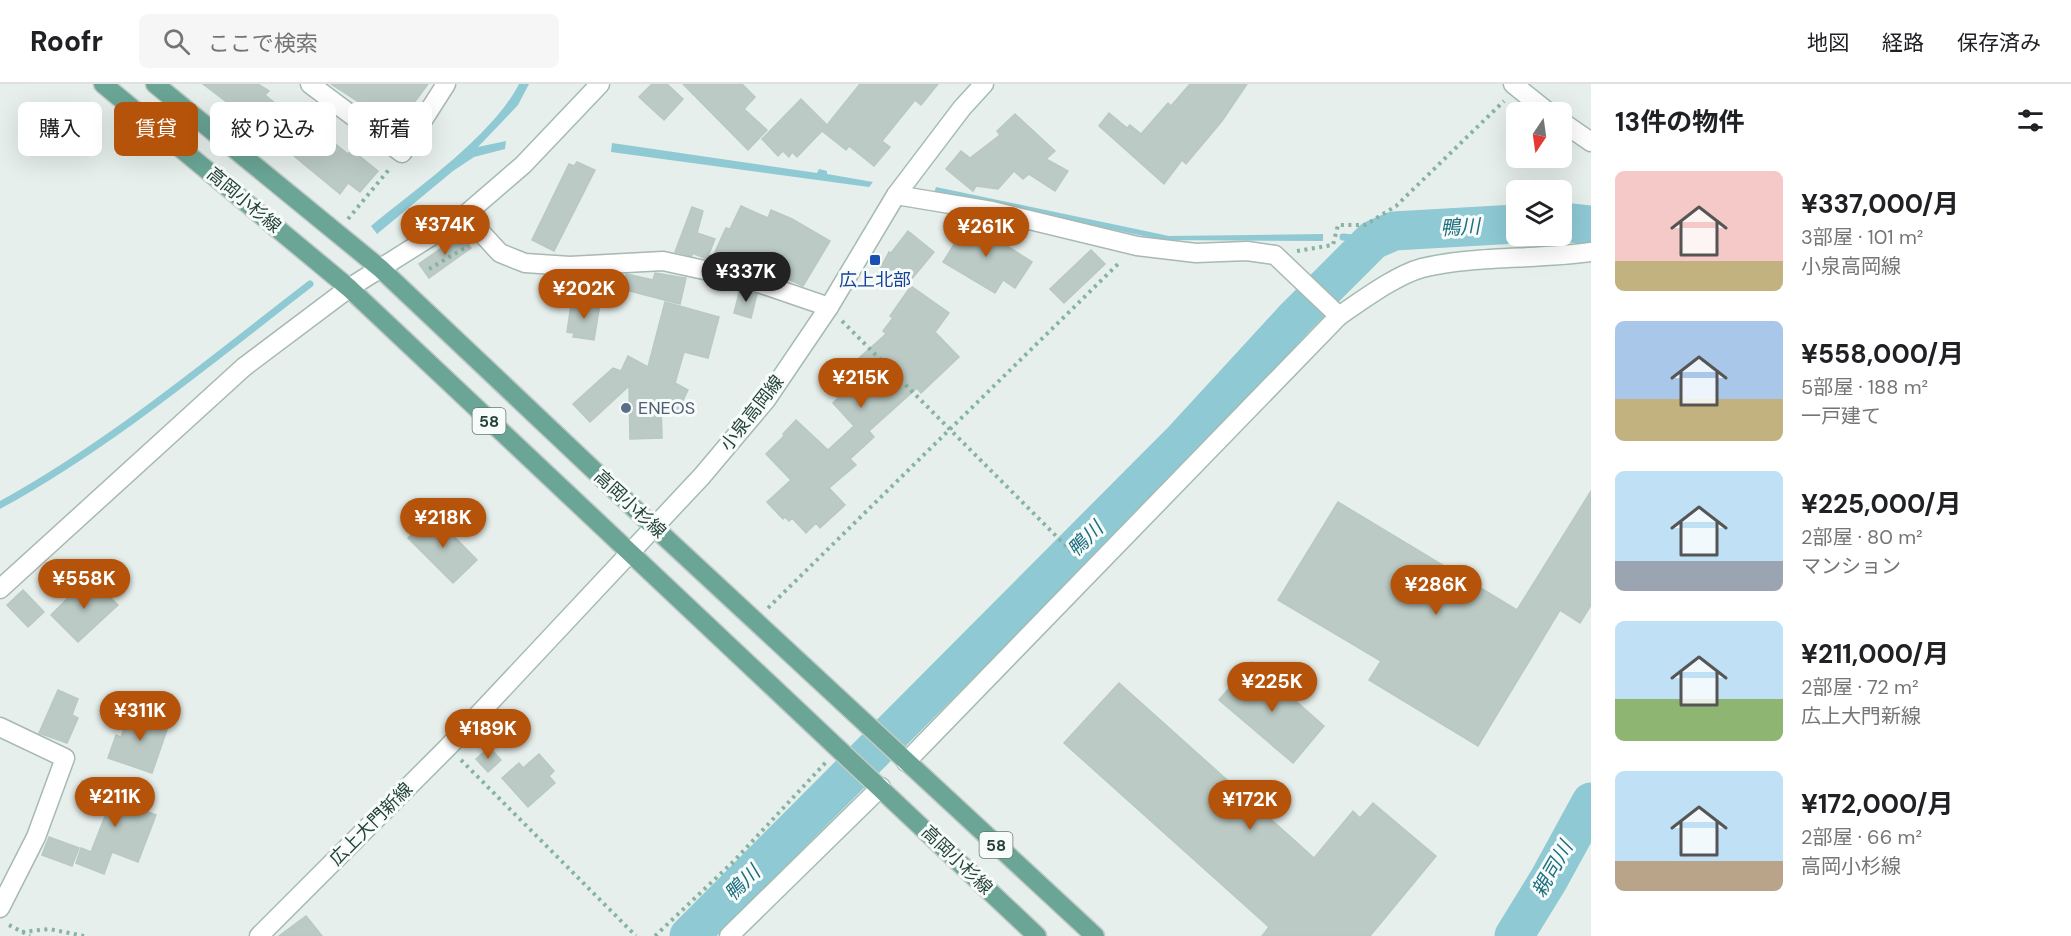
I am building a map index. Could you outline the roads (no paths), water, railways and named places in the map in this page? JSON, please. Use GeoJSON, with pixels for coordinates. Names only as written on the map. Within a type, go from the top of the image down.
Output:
{"type":"FeatureCollection","features":[{"type":"Feature","properties":{"kind":"main road","name":"高岡小杉線"},"geometry":{"type":"LineString","coordinates":[[103,84],[349,288],[1036,936]]}},
{"type":"Feature","properties":{"kind":"main road","name":"高岡小杉線"},"geometry":{"type":"LineString","coordinates":[[155,84],[381,269],[655,528],[1095,936]]}},
{"type":"Feature","properties":{"kind":"street"},"geometry":{"type":"LineString","coordinates":[[310,84],[402,153],[446,84]]}},
{"type":"Feature","properties":{"kind":"street"},"geometry":{"type":"LineString","coordinates":[[0,589],[244,367],[349,288],[465,215],[523,165],[600,84]]}},
{"type":"Feature","properties":{"kind":"street","name":"小泉高岡線"},"geometry":{"type":"LineString","coordinates":[[630,554],[766,400],[829,307],[896,195],[962,108],[984,84]]}},
{"type":"Feature","properties":{"kind":"street"},"geometry":{"type":"LineString","coordinates":[[1515,86],[1535,102]]}},
{"type":"Feature","properties":{"kind":"street"},"geometry":{"type":"LineString","coordinates":[[1572,129],[1591,142]]}},
{"type":"Feature","properties":{"kind":"street"},"geometry":{"type":"LineString","coordinates":[[896,195],[992,212],[1137,246],[1196,253],[1248,251],[1275,255],[1335,312]]}},
{"type":"Feature","properties":{"kind":"street"},"geometry":{"type":"LineString","coordinates":[[465,215],[500,253],[525,263],[570,266],[663,261],[750,280],[829,307]]}},
{"type":"Feature","properties":{"kind":"street"},"geometry":{"type":"LineString","coordinates":[[902,758],[1091,571],[1335,312],[1421,268],[1493,259],[1554,257],[1591,252]]}},
{"type":"Feature","properties":{"kind":"street","name":"広上大門新線"},"geometry":{"type":"LineString","coordinates":[[259,936],[448,747],[630,554]]}},
{"type":"Feature","properties":{"kind":"street"},"geometry":{"type":"LineString","coordinates":[[0,727],[65,758],[36,837],[0,908]]}},
{"type":"Feature","properties":{"kind":"street"},"geometry":{"type":"LineString","coordinates":[[729,936],[876,783]]}},
{"type":"Feature","properties":{"kind":"water"},"geometry":{"type":"Polygon","coordinates":[[[519,84],[529,84],[518,105],[478,147],[506,141],[505,149],[474,157],[453,171],[377,234],[371,226],[473,142],[507,103],[519,84]]]}},
{"type":"Feature","properties":{"kind":"water"},"geometry":{"type":"Polygon","coordinates":[[[612,143],[817,173],[819,169],[827,171],[827,174],[873,182],[869,187],[611,152],[612,143]]]}},
{"type":"Feature","properties":{"kind":"water"},"geometry":{"type":"Polygon","coordinates":[[[936,187],[1169,236],[1323,234],[1323,241],[1163,240],[934,193],[936,187]]]}},
{"type":"Feature","properties":{"kind":"waterway","name":"鴨川"},"geometry":{"type":"LineString","coordinates":[[1572,223],[1591,225]]}},
{"type":"Feature","properties":{"kind":"waterway","name":"鴨川"},"geometry":{"type":"LineString","coordinates":[[689,936],[1183,440],[1295,318],[1373,240],[1394,231],[1506,225]]}},
{"type":"Feature","properties":{"kind":"waterway"},"geometry":{"type":"LineString","coordinates":[[1343,237],[1373,240]]}},
{"type":"Feature","properties":{"kind":"waterway"},"geometry":{"type":"LineString","coordinates":[[0,505],[81,456],[120,429],[310,284]]}},
{"type":"Feature","properties":{"kind":"waterway","name":"親司川"},"geometry":{"type":"LineString","coordinates":[[1514,936],[1549,879],[1591,802]]}},
{"type":"Feature","properties":{"kind":"place","name":"広上北部"},"geometry":{"type":"Point","coordinates":[875,260]}},
{"type":"Feature","properties":{"kind":"place","name":"ENEOS"},"geometry":{"type":"Point","coordinates":[626,408]}}]}
